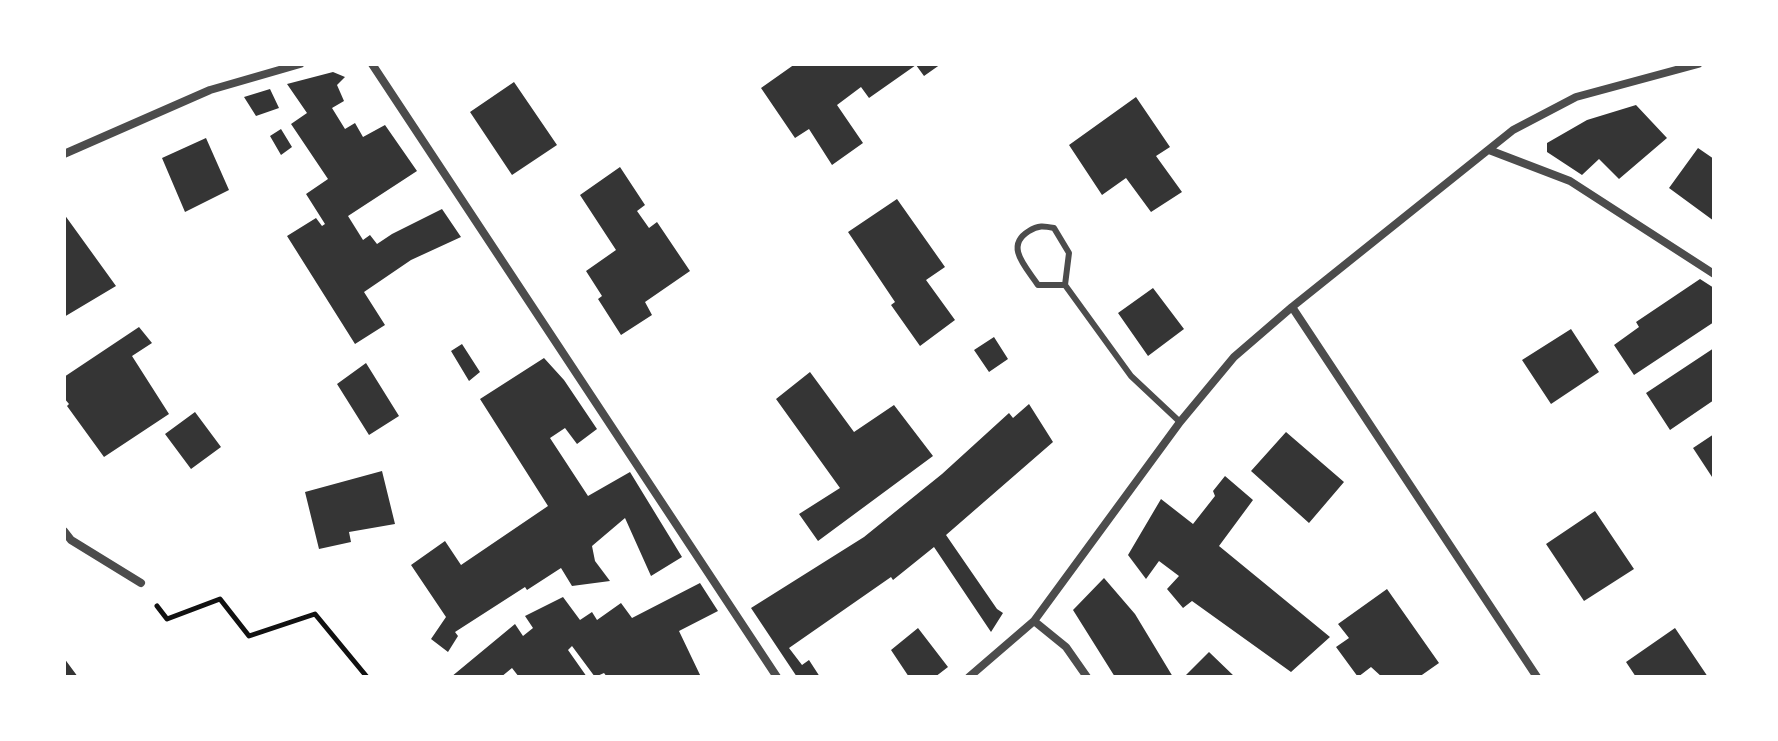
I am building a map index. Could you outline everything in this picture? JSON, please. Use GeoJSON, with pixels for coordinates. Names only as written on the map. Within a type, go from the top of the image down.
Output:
{"type":"FeatureCollection","features":[{"type":"Feature","properties":{"kind":"street"},"geometry":{"type":"LineString","coordinates":[[64,154],[210,90],[300,64]]}},
{"type":"Feature","properties":{"kind":"street"},"geometry":{"type":"LineString","coordinates":[[372,64],[777,677]]}},
{"type":"Feature","properties":{"kind":"street"},"geometry":{"type":"LineString","coordinates":[[969,677],[1034,621],[1180,422],[1234,357],[1292,307],[1513,130],[1576,97],[1698,64]]}},
{"type":"Feature","properties":{"kind":"street"},"geometry":{"type":"LineString","coordinates":[[1489,150],[1570,181],[1714,274]]}},
{"type":"Feature","properties":{"kind":"street"},"geometry":{"type":"LineString","coordinates":[[1292,307],[1537,677]]}},
{"type":"Feature","properties":{"kind":"street"},"geometry":{"type":"LineString","coordinates":[[64,531],[71,540],[141,583]]}},
{"type":"Feature","properties":{"kind":"street"},"geometry":{"type":"LineString","coordinates":[[1034,621],[1066,647],[1087,677]]}},
{"type":"Feature","properties":{"kind":"lane"},"geometry":{"type":"LineString","coordinates":[[1065,285],[1038,285],[1017,255],[1016,246],[1021,236],[1035,227],[1054,228],[1069,253],[1065,285],[1131,376],[1180,422]]}},
{"type":"Feature","properties":{"kind":"path"},"geometry":{"type":"LineString","coordinates":[[141,583],[167,619],[220,599],[249,636],[315,614],[367,677]]}},
{"type":"Feature","properties":{"kind":"building"},"geometry":{"type":"Polygon","coordinates":[[[795,64],[941,64],[924,76],[916,65],[869,98],[861,87],[837,105],[863,143],[832,165],[809,129],[795,138],[761,88],[795,64]]]}},
{"type":"Feature","properties":{"kind":"building"},"geometry":{"type":"Polygon","coordinates":[[[333,72],[345,77],[337,85],[344,101],[332,108],[345,129],[355,123],[363,137],[385,125],[417,171],[348,216],[363,240],[370,235],[377,244],[442,209],[461,237],[411,260],[364,292],[385,325],[355,344],[287,236],[316,218],[322,226],[325,224],[306,194],[328,179],[291,124],[307,113],[287,84],[333,72]]]}},
{"type":"Feature","properties":{"kind":"building"},"geometry":{"type":"Polygon","coordinates":[[[514,82],[557,145],[512,175],[470,112],[514,82]]]}},
{"type":"Feature","properties":{"kind":"building"},"geometry":{"type":"Polygon","coordinates":[[[270,89],[279,108],[256,116],[244,97],[270,89]]]}},
{"type":"Feature","properties":{"kind":"building"},"geometry":{"type":"Polygon","coordinates":[[[1136,97],[1170,147],[1156,156],[1182,192],[1151,212],[1126,178],[1102,195],[1069,145],[1136,97]]]}},
{"type":"Feature","properties":{"kind":"building"},"geometry":{"type":"Polygon","coordinates":[[[1636,105],[1667,138],[1619,179],[1599,159],[1582,175],[1547,152],[1547,143],[1587,120],[1636,105]]]}},
{"type":"Feature","properties":{"kind":"building"},"geometry":{"type":"Polygon","coordinates":[[[281,129],[292,147],[281,155],[270,136],[281,129]]]}},
{"type":"Feature","properties":{"kind":"building"},"geometry":{"type":"Polygon","coordinates":[[[206,138],[229,190],[185,212],[162,158],[206,138]]]}},
{"type":"Feature","properties":{"kind":"building"},"geometry":{"type":"Polygon","coordinates":[[[1698,148],[1714,159],[1714,221],[1669,188],[1698,148]]]}},
{"type":"Feature","properties":{"kind":"building"},"geometry":{"type":"Polygon","coordinates":[[[620,167],[645,205],[637,211],[649,228],[657,222],[690,271],[645,302],[652,315],[621,335],[598,299],[602,296],[586,271],[616,250],[580,195],[620,167]]]}},
{"type":"Feature","properties":{"kind":"building"},"geometry":{"type":"Polygon","coordinates":[[[897,199],[945,267],[926,280],[955,320],[920,346],[891,305],[895,302],[848,232],[897,199]]]}},
{"type":"Feature","properties":{"kind":"building"},"geometry":{"type":"Polygon","coordinates":[[[64,214],[116,286],[64,317],[64,214]]]}},
{"type":"Feature","properties":{"kind":"building"},"geometry":{"type":"Polygon","coordinates":[[[1700,279],[1714,288],[1714,322],[1634,375],[1614,345],[1639,327],[1636,322],[1700,279]]]}},
{"type":"Feature","properties":{"kind":"building"},"geometry":{"type":"Polygon","coordinates":[[[1153,288],[1184,329],[1148,356],[1118,313],[1153,288]]]}},
{"type":"Feature","properties":{"kind":"building"},"geometry":{"type":"Polygon","coordinates":[[[139,327],[152,343],[132,356],[169,414],[104,457],[67,406],[64,377],[139,327]]]}},
{"type":"Feature","properties":{"kind":"building"},"geometry":{"type":"Polygon","coordinates":[[[1571,329],[1599,372],[1551,404],[1522,360],[1571,329]]]}},
{"type":"Feature","properties":{"kind":"building"},"geometry":{"type":"Polygon","coordinates":[[[994,337],[1008,359],[989,372],[974,350],[994,337]]]}},
{"type":"Feature","properties":{"kind":"building"},"geometry":{"type":"Polygon","coordinates":[[[462,344],[480,372],[469,381],[451,351],[462,344]]]}},
{"type":"Feature","properties":{"kind":"building"},"geometry":{"type":"Polygon","coordinates":[[[1714,348],[1714,400],[1670,430],[1646,393],[1714,348]]]}},
{"type":"Feature","properties":{"kind":"building"},"geometry":{"type":"Polygon","coordinates":[[[544,358],[564,380],[597,429],[577,444],[565,428],[550,438],[588,496],[630,472],[682,557],[651,576],[625,518],[592,546],[595,561],[610,581],[572,586],[561,568],[455,632],[458,636],[448,652],[431,639],[446,617],[411,565],[445,541],[461,565],[548,506],[480,399],[544,358]]]}},
{"type":"Feature","properties":{"kind":"building"},"geometry":{"type":"Polygon","coordinates":[[[366,363],[399,416],[369,435],[337,384],[366,363]]]}},
{"type":"Feature","properties":{"kind":"building"},"geometry":{"type":"Polygon","coordinates":[[[810,372],[854,432],[894,405],[933,456],[818,541],[799,514],[840,488],[776,399],[810,372]]]}},
{"type":"Feature","properties":{"kind":"building"},"geometry":{"type":"Polygon","coordinates":[[[1029,404],[1053,442],[946,535],[997,609],[1003,613],[991,632],[934,547],[893,580],[891,577],[789,648],[802,665],[809,660],[820,677],[797,677],[751,608],[864,537],[942,474],[1009,413],[1013,418],[1029,404]]]}},
{"type":"Feature","properties":{"kind":"building"},"geometry":{"type":"Polygon","coordinates":[[[195,412],[221,447],[191,469],[165,434],[195,412]]]}},
{"type":"Feature","properties":{"kind":"building"},"geometry":{"type":"Polygon","coordinates":[[[1286,432],[1344,482],[1309,523],[1251,471],[1286,432]]]}},
{"type":"Feature","properties":{"kind":"building"},"geometry":{"type":"Polygon","coordinates":[[[1714,434],[1714,480],[1693,448],[1714,434]]]}},
{"type":"Feature","properties":{"kind":"building"},"geometry":{"type":"Polygon","coordinates":[[[382,471],[395,524],[349,532],[351,542],[319,549],[305,492],[382,471]]]}},
{"type":"Feature","properties":{"kind":"building"},"geometry":{"type":"Polygon","coordinates":[[[1225,476],[1253,500],[1219,546],[1330,637],[1291,672],[1192,601],[1183,608],[1167,589],[1179,576],[1159,561],[1146,579],[1128,555],[1161,499],[1193,524],[1215,496],[1213,491],[1225,476]]]}},
{"type":"Feature","properties":{"kind":"building"},"geometry":{"type":"Polygon","coordinates":[[[1595,511],[1634,569],[1584,601],[1546,544],[1595,511]]]}},
{"type":"Feature","properties":{"kind":"building"},"geometry":{"type":"Polygon","coordinates":[[[1104,578],[1135,614],[1173,677],[1115,677],[1073,610],[1104,578]]]}},
{"type":"Feature","properties":{"kind":"building"},"geometry":{"type":"Polygon","coordinates":[[[700,583],[718,611],[679,631],[701,677],[607,677],[604,673],[595,677],[572,646],[568,650],[587,677],[519,677],[512,668],[501,677],[451,677],[515,624],[523,636],[533,628],[525,616],[563,597],[580,620],[592,612],[597,620],[621,603],[632,618],[700,583]]]}},
{"type":"Feature","properties":{"kind":"building"},"geometry":{"type":"Polygon","coordinates":[[[1387,589],[1439,663],[1419,677],[1382,677],[1371,667],[1358,677],[1336,647],[1349,638],[1338,624],[1387,589]]]}},
{"type":"Feature","properties":{"kind":"building"},"geometry":{"type":"Polygon","coordinates":[[[918,628],[948,667],[935,677],[909,677],[891,650],[918,628]]]}},
{"type":"Feature","properties":{"kind":"building"},"geometry":{"type":"Polygon","coordinates":[[[1675,628],[1708,677],[1636,677],[1626,662],[1675,628]]]}},
{"type":"Feature","properties":{"kind":"building"},"geometry":{"type":"Polygon","coordinates":[[[1209,652],[1235,677],[1184,677],[1209,652]]]}},
{"type":"Feature","properties":{"kind":"building"},"geometry":{"type":"Polygon","coordinates":[[[64,658],[78,677],[64,677],[64,658]]]}}]}
